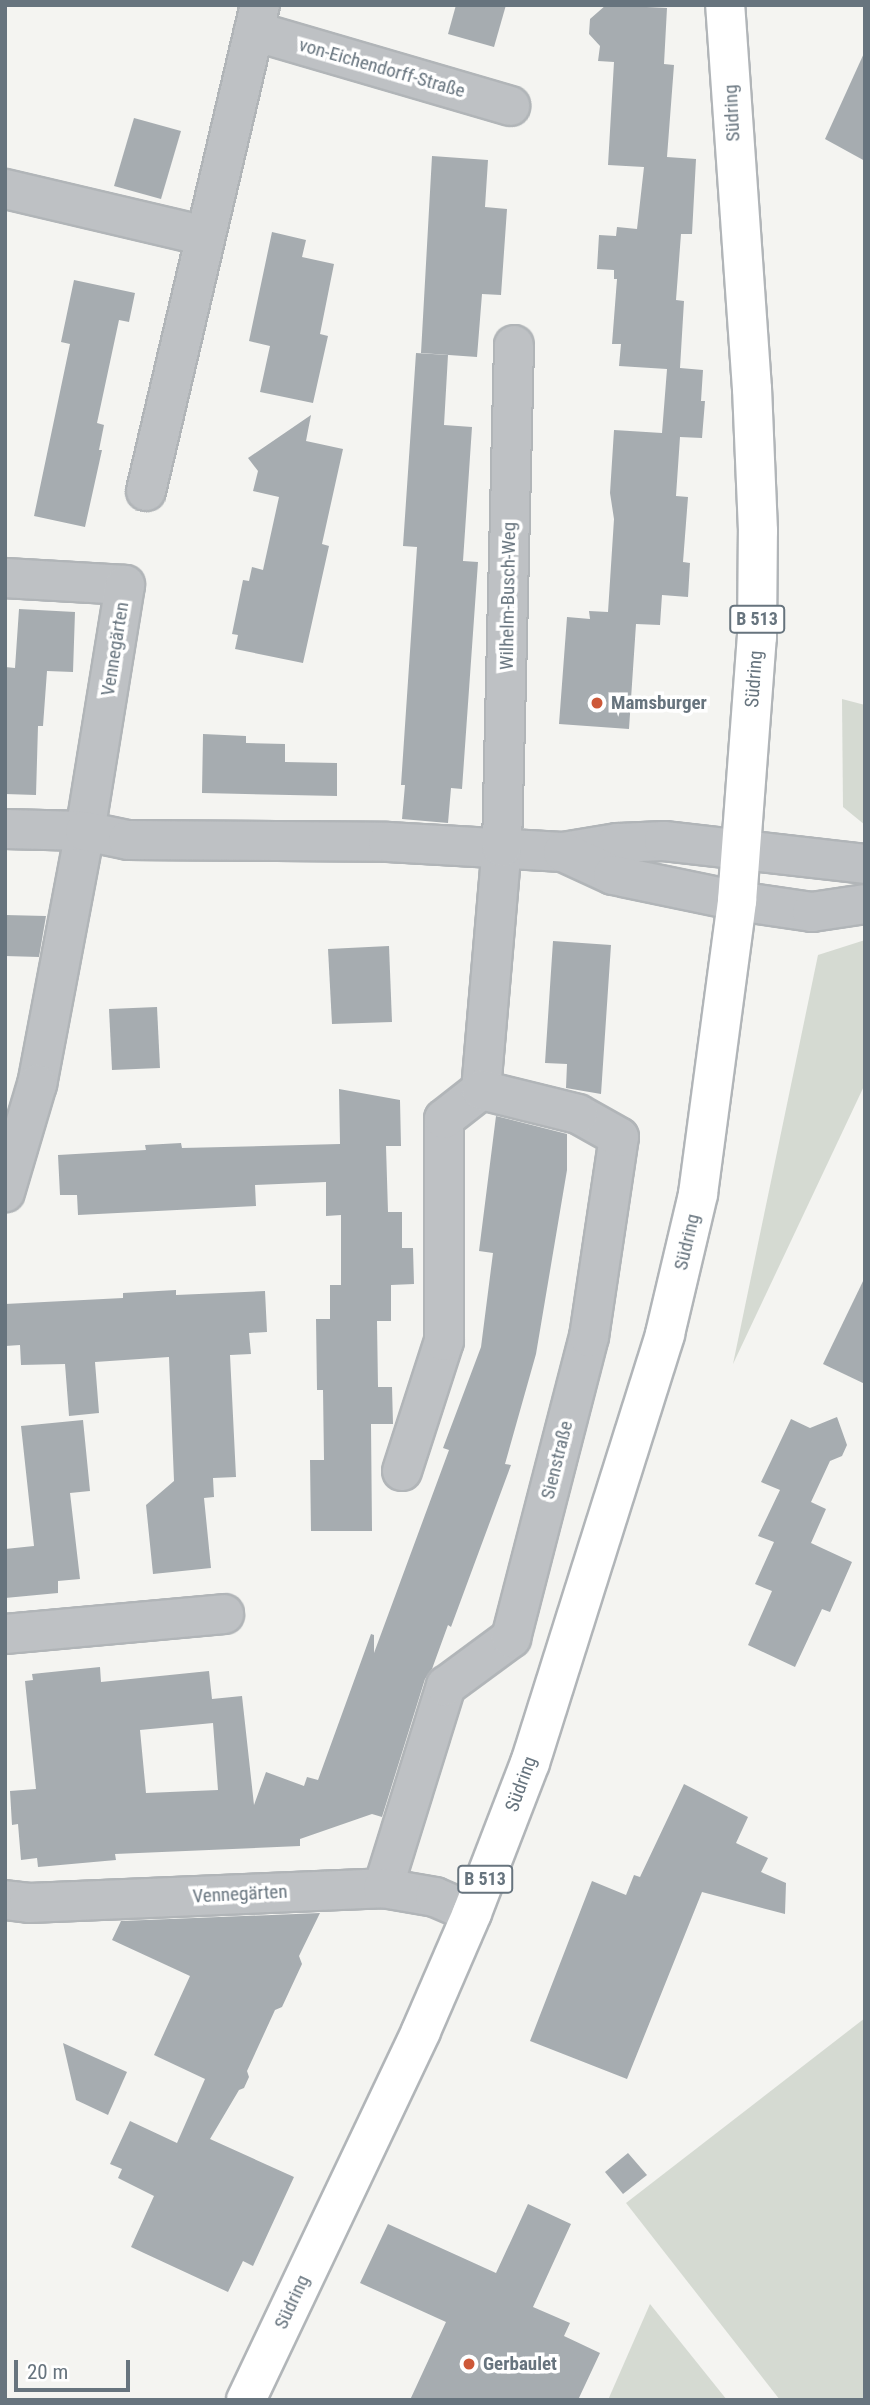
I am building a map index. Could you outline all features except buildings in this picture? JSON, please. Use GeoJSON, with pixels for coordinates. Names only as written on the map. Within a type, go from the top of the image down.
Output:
{"type":"FeatureCollection","features":[{"type":"Feature","properties":{"kind":"main road","name":"Südring"},"geometry":{"type":"LineString","coordinates":[[246,2400],[421,2031],[472,1913],[530,1763],[665,1335],[698,1194],[737,901],[757,637],[758,531],[752,389],[725,5]]}},
{"type":"Feature","properties":{"kind":"street","name":"von-Eichendorff-Straße"},"geometry":{"type":"LineString","coordinates":[[146,491],[257,18],[510,106]]}},
{"type":"Feature","properties":{"kind":"street"},"geometry":{"type":"LineString","coordinates":[[5,189],[205,236]]}},
{"type":"Feature","properties":{"kind":"street","name":"Wilhelm-Busch-Weg"},"geometry":{"type":"LineString","coordinates":[[502,847],[514,345]]}},
{"type":"Feature","properties":{"kind":"street","name":"Vennegärten"},"geometry":{"type":"LineString","coordinates":[[5,579],[125,585],[85,831],[21,1084],[5,1192]]}},
{"type":"Feature","properties":{"kind":"street"},"geometry":{"type":"LineString","coordinates":[[5,829],[85,831],[128,840],[502,847],[564,852],[617,843],[664,841],[865,864]]}},
{"type":"Feature","properties":{"kind":"street"},"geometry":{"type":"LineString","coordinates":[[402,1471],[444,1340],[444,1119],[481,1090],[502,847]]}},
{"type":"Feature","properties":{"kind":"street"},"geometry":{"type":"LineString","coordinates":[[564,852],[613,875],[737,901],[812,912],[865,904]]}},
{"type":"Feature","properties":{"kind":"street","name":"Sienstraße"},"geometry":{"type":"LineString","coordinates":[[383,1888],[446,1686],[511,1638],[589,1336],[619,1137],[578,1114],[481,1090]]}},
{"type":"Feature","properties":{"kind":"street"},"geometry":{"type":"LineString","coordinates":[[5,1634],[224,1614]]}},
{"type":"Feature","properties":{"kind":"street","name":"Vennegärten"},"geometry":{"type":"LineString","coordinates":[[5,1900],[42,1903],[383,1888],[435,1897],[472,1913]]}},
{"type":"Feature","properties":{"kind":"shaded area"},"geometry":{"type":"Polygon","coordinates":[[[842,699],[865,705],[865,825],[843,807],[842,699]]]}},
{"type":"Feature","properties":{"kind":"shaded area"},"geometry":{"type":"Polygon","coordinates":[[[865,940],[865,1084],[733,1364],[818,955],[865,940]]]}},
{"type":"Feature","properties":{"kind":"shaded area"},"geometry":{"type":"Polygon","coordinates":[[[865,2018],[865,2400],[780,2400],[626,2203],[865,2018]]]}},
{"type":"Feature","properties":{"kind":"shaded area"},"geometry":{"type":"Polygon","coordinates":[[[650,2304],[727,2400],[608,2400],[650,2304]]]}},
{"type":"Feature","properties":{"kind":"place","name":"Mamsburger"},"geometry":{"type":"Point","coordinates":[597,703]}},
{"type":"Feature","properties":{"kind":"place","name":"Gerbaulet"},"geometry":{"type":"Point","coordinates":[469,2364]}}]}
